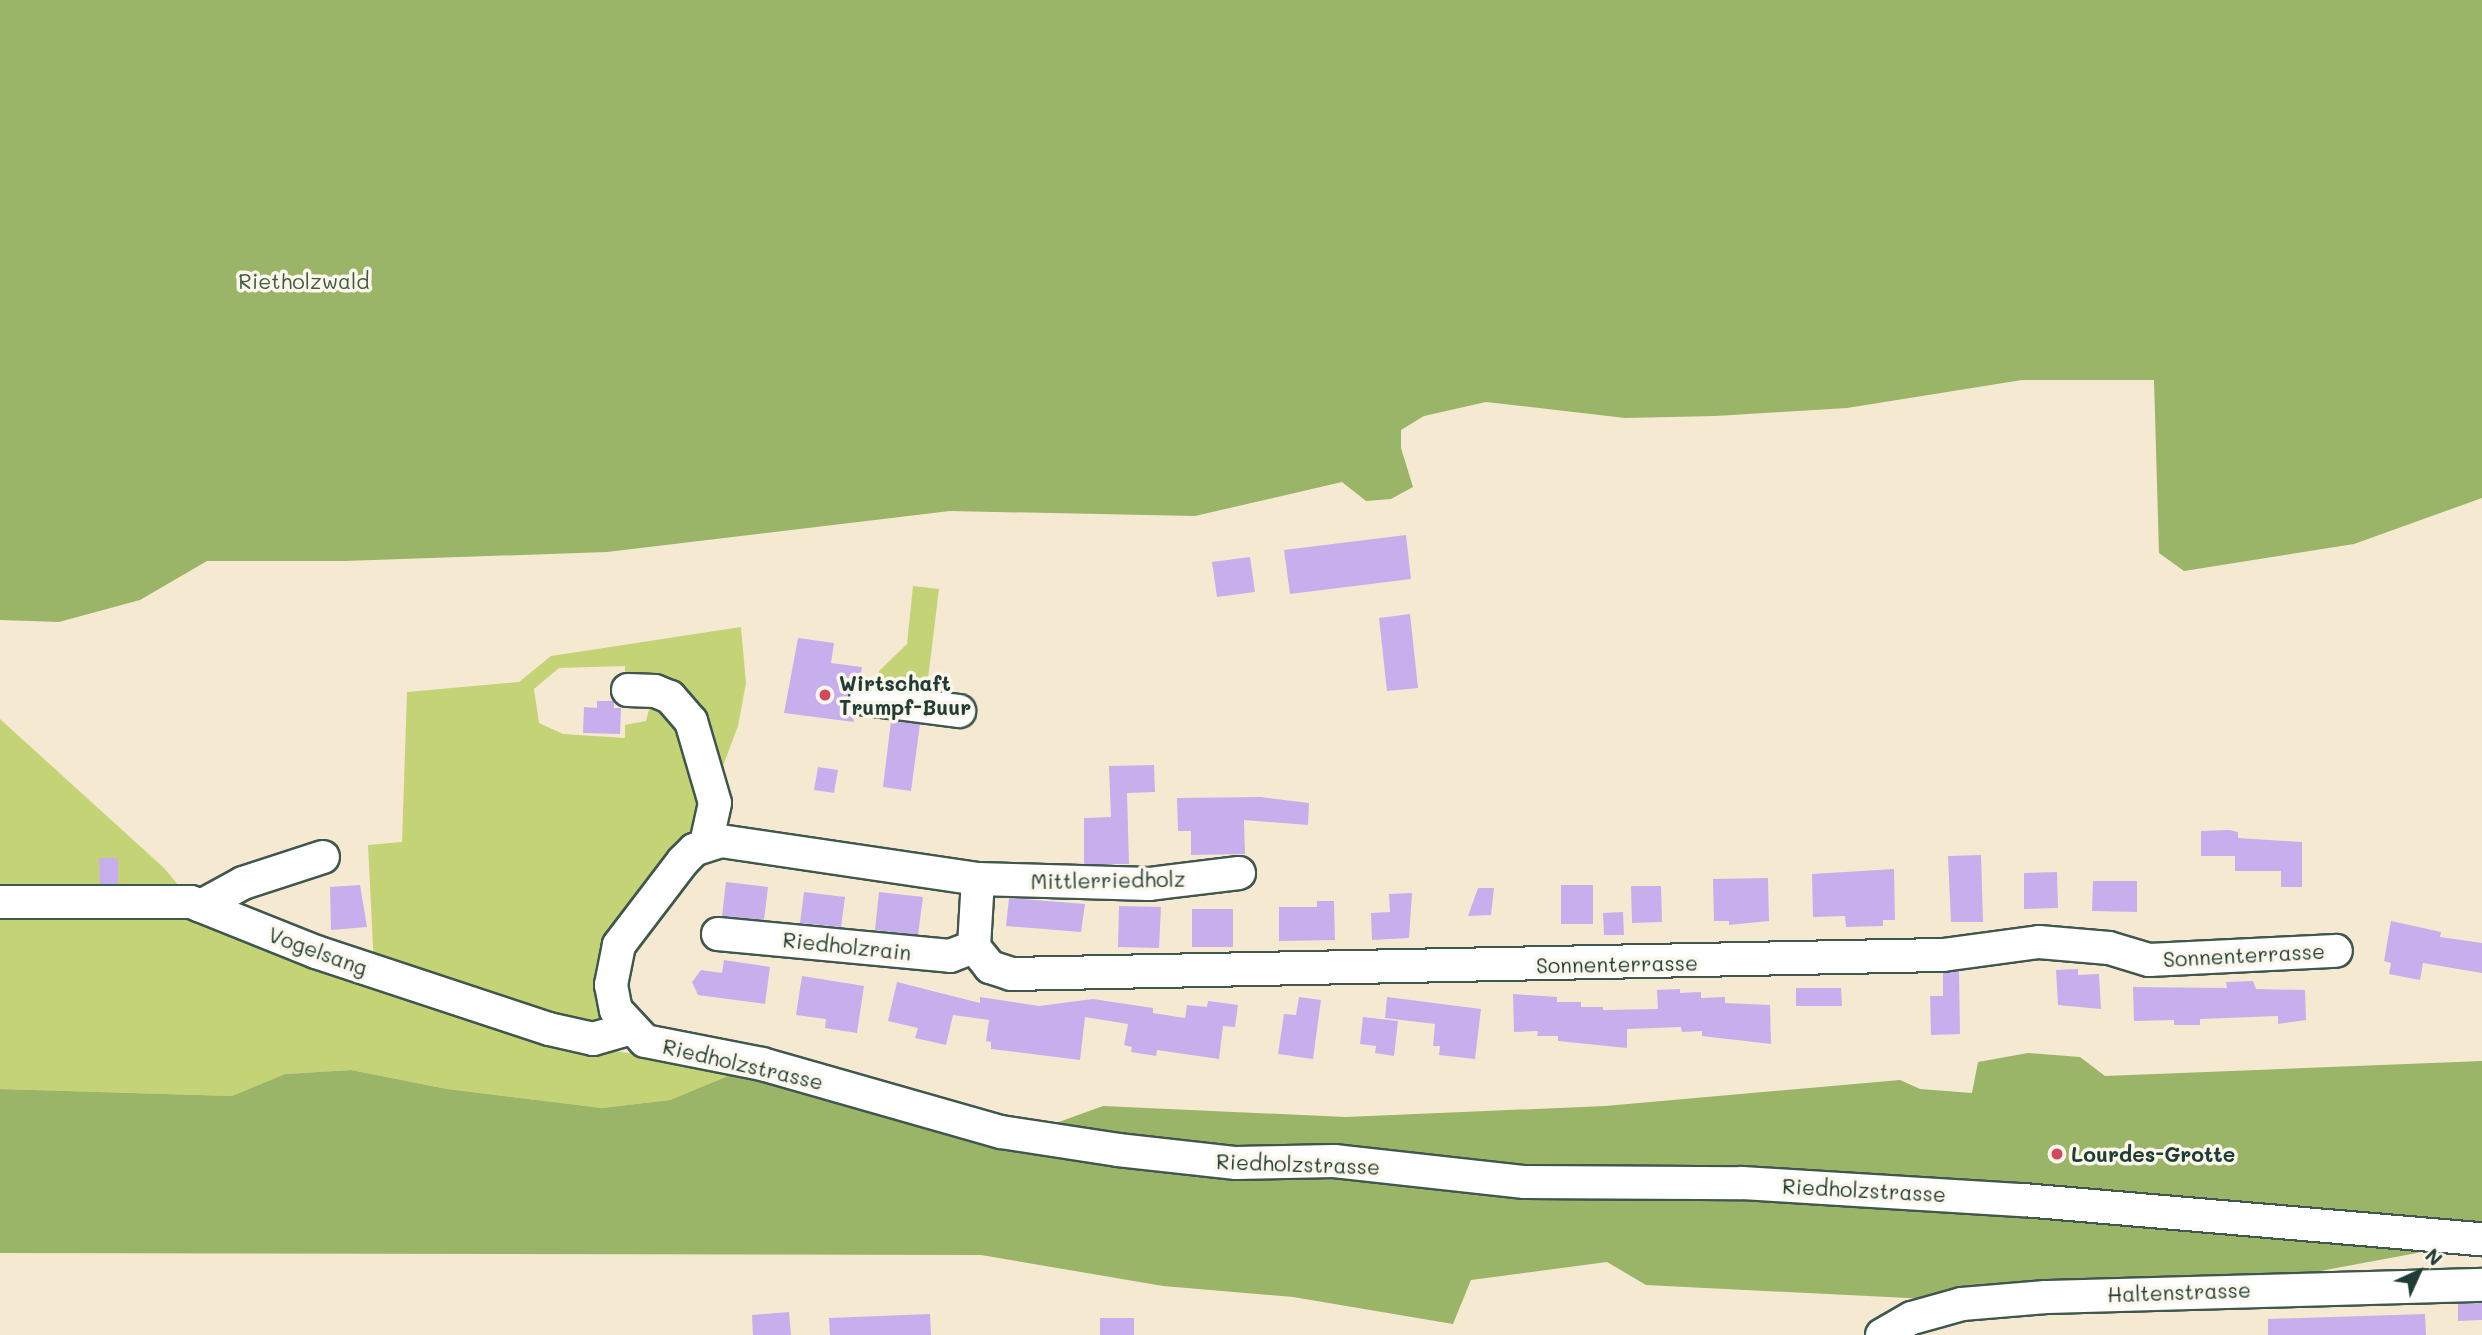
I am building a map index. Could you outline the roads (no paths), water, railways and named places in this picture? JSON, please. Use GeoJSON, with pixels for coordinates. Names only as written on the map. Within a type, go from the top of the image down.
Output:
{"type":"FeatureCollection","features":[{"type":"Feature","properties":{"kind":"street"},"geometry":{"type":"LineString","coordinates":[[628,690],[655,691],[681,706],[696,734],[715,803],[706,844]]}},
{"type":"Feature","properties":{"kind":"street"},"geometry":{"type":"LineString","coordinates":[[866,699],[959,711]]}},
{"type":"Feature","properties":{"kind":"street"},"geometry":{"type":"LineString","coordinates":[[629,1029],[616,1010],[611,985],[619,945],[683,861],[706,844],[751,843],[978,879],[974,947]]}},
{"type":"Feature","properties":{"kind":"street"},"geometry":{"type":"LineString","coordinates":[[201,906],[243,883],[323,857]]}},
{"type":"Feature","properties":{"kind":"street","name":"Mittlerriedholz"},"geometry":{"type":"LineString","coordinates":[[978,879],[1149,884],[1239,873]]}},
{"type":"Feature","properties":{"kind":"street","name":"Vogelsang"},"geometry":{"type":"LineString","coordinates":[[0,902],[162,900],[201,906],[316,952],[549,1029],[593,1039],[629,1029]]}},
{"type":"Feature","properties":{"kind":"street","name":"Riedholzrain"},"geometry":{"type":"LineString","coordinates":[[718,934],[950,957],[974,947]]}},
{"type":"Feature","properties":{"kind":"street","name":"Sonnenterrasse"},"geometry":{"type":"LineString","coordinates":[[974,947],[990,967],[1011,974],[1052,975],[1943,956],[2039,942],[2091,945],[2149,960],[2336,951]]}},
{"type":"Feature","properties":{"kind":"street","name":"Riedholzstrasse"},"geometry":{"type":"LineString","coordinates":[[629,1029],[645,1041],[762,1064],[1002,1132],[1223,1162],[1334,1161],[1525,1182],[1742,1183],[1996,1198],[2482,1239]]}},
{"type":"Feature","properties":{"kind":"street","name":"Haltenstrasse"},"geometry":{"type":"LineString","coordinates":[[1882,1335],[1912,1318],[1962,1304],[2046,1297],[2482,1285]]}},
{"type":"Feature","properties":{"kind":"place","name":"Wirtschaft Trumpf-Buur"},"geometry":{"type":"Point","coordinates":[825,695]}},
{"type":"Feature","properties":{"kind":"place","name":"Lourdes-Grotte"},"geometry":{"type":"Point","coordinates":[2057,1154]}},
{"type":"Feature","properties":{"kind":"park label","name":"Rietholzwald"},"geometry":{"type":"Point","coordinates":[304,281]}}]}
